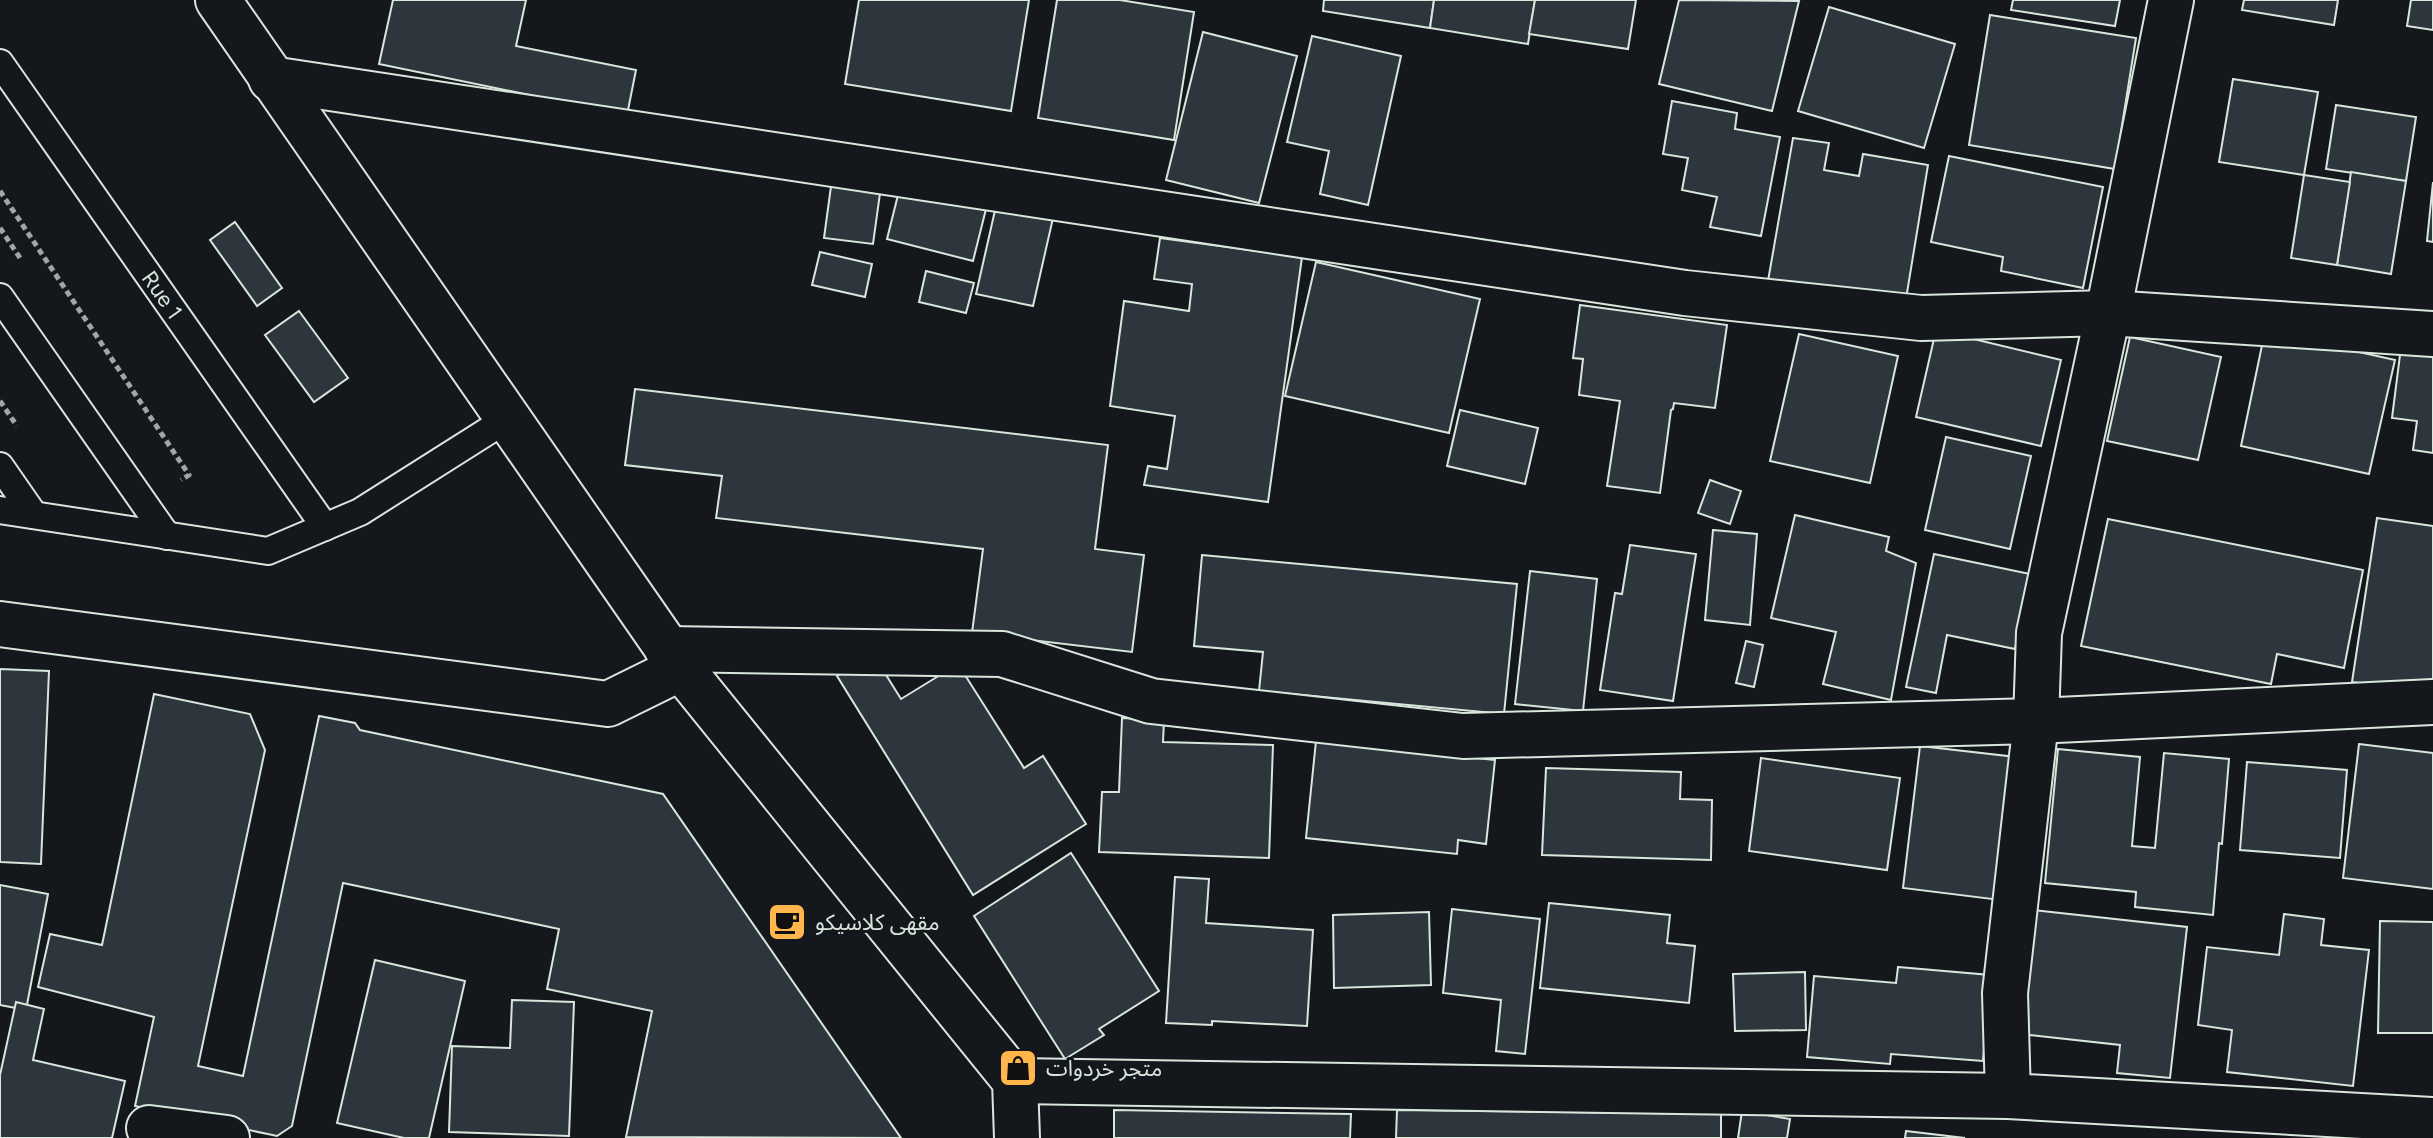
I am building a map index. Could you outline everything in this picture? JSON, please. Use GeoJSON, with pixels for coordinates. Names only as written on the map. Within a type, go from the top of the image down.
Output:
{"type":"FeatureCollection","features":[{"type":"Feature","properties":{"kind":"street"},"geometry":{"type":"LineString","coordinates":[[218,0],[674,659],[1015,1081],[1017,1138]]}},
{"type":"Feature","properties":{"kind":"street"},"geometry":{"type":"LineString","coordinates":[[2008,1096],[2005,993],[2036,721],[2039,633],[2171,0]]}},
{"type":"Feature","properties":{"kind":"street"},"geometry":{"type":"LineString","coordinates":[[271,79],[1685,293],[1921,318],[2108,313],[2433,334]]}},
{"type":"Feature","properties":{"kind":"street"},"geometry":{"type":"LineString","coordinates":[[0,624],[608,704],[674,659],[1002,654],[1151,701],[1463,736],[2036,721],[2433,702]]}},
{"type":"Feature","properties":{"kind":"street"},"geometry":{"type":"LineString","coordinates":[[1015,1081],[2008,1096],[2433,1120]]}},
{"type":"Feature","properties":{"kind":"street"},"geometry":{"type":"LineString","coordinates":[[149,1128],[227,1138]]}},
{"type":"Feature","properties":{"kind":"lane","name":"Rue 1"},"geometry":{"type":"LineString","coordinates":[[0,63],[325,527]]}},
{"type":"Feature","properties":{"kind":"lane"},"geometry":{"type":"LineString","coordinates":[[0,297],[167,536]]}},
{"type":"Feature","properties":{"kind":"lane"},"geometry":{"type":"LineString","coordinates":[[0,510],[268,551],[360,512],[507,419]]}},
{"type":"Feature","properties":{"kind":"lane"},"geometry":{"type":"LineString","coordinates":[[0,466],[34,515]]}},
{"type":"Feature","properties":{"kind":"building"},"geometry":{"type":"Polygon","coordinates":[[[393,0],[526,0],[516,46],[636,70],[627,115],[379,64],[393,0]]]}},
{"type":"Feature","properties":{"kind":"building"},"geometry":{"type":"Polygon","coordinates":[[[859,0],[1029,0],[1011,111],[845,84],[859,0]]]}},
{"type":"Feature","properties":{"kind":"building"},"geometry":{"type":"Polygon","coordinates":[[[1057,0],[1120,0],[1194,12],[1174,140],[1038,118],[1057,0]]]}},
{"type":"Feature","properties":{"kind":"building"},"geometry":{"type":"Polygon","coordinates":[[[1324,0],[1434,0],[1430,28],[1323,11],[1324,0]]]}},
{"type":"Feature","properties":{"kind":"building"},"geometry":{"type":"Polygon","coordinates":[[[1434,0],[1535,0],[1528,44],[1430,28],[1434,0]]]}},
{"type":"Feature","properties":{"kind":"building"},"geometry":{"type":"Polygon","coordinates":[[[1535,0],[1636,0],[1628,49],[1529,34],[1535,0]]]}},
{"type":"Feature","properties":{"kind":"building"},"geometry":{"type":"Polygon","coordinates":[[[1679,0],[1799,1],[1772,111],[1659,84],[1679,0]]]}},
{"type":"Feature","properties":{"kind":"building"},"geometry":{"type":"Polygon","coordinates":[[[2013,0],[2120,0],[2115,26],[2011,10],[2013,0]]]}},
{"type":"Feature","properties":{"kind":"building"},"geometry":{"type":"Polygon","coordinates":[[[2244,0],[2338,0],[2334,25],[2242,10],[2244,0]]]}},
{"type":"Feature","properties":{"kind":"building"},"geometry":{"type":"Polygon","coordinates":[[[2411,0],[2433,0],[2433,30],[2407,26],[2411,0]]]}},
{"type":"Feature","properties":{"kind":"building"},"geometry":{"type":"Polygon","coordinates":[[[1829,7],[1955,44],[1924,148],[1798,111],[1829,7]]]}},
{"type":"Feature","properties":{"kind":"building"},"geometry":{"type":"Polygon","coordinates":[[[1990,15],[2136,38],[2115,169],[1969,145],[1990,15]]]}},
{"type":"Feature","properties":{"kind":"building"},"geometry":{"type":"Polygon","coordinates":[[[1203,32],[1297,56],[1259,203],[1166,180],[1203,32]]]}},
{"type":"Feature","properties":{"kind":"building"},"geometry":{"type":"Polygon","coordinates":[[[1312,36],[1401,56],[1368,205],[1320,194],[1329,151],[1287,142],[1312,36]]]}},
{"type":"Feature","properties":{"kind":"building"},"geometry":{"type":"Polygon","coordinates":[[[2233,79],[2318,92],[2304,175],[2219,162],[2233,79]]]}},
{"type":"Feature","properties":{"kind":"building"},"geometry":{"type":"Polygon","coordinates":[[[1672,101],[1737,113],[1735,129],[1780,137],[1761,236],[1710,227],[1717,197],[1682,190],[1688,158],[1663,154],[1672,101]]]}},
{"type":"Feature","properties":{"kind":"building"},"geometry":{"type":"Polygon","coordinates":[[[2336,105],[2416,117],[2406,181],[2326,169],[2336,105]]]}},
{"type":"Feature","properties":{"kind":"building"},"geometry":{"type":"Polygon","coordinates":[[[1793,138],[1829,143],[1824,170],[1859,176],[1863,154],[1928,165],[1905,305],[1768,281],[1793,138]]]}},
{"type":"Feature","properties":{"kind":"building"},"geometry":{"type":"Polygon","coordinates":[[[1949,156],[2103,187],[2083,288],[2001,271],[2003,257],[1931,242],[1949,156]]]}},
{"type":"Feature","properties":{"kind":"building"},"geometry":{"type":"Polygon","coordinates":[[[2351,172],[2406,181],[2391,274],[2337,265],[2351,172]]]}},
{"type":"Feature","properties":{"kind":"building"},"geometry":{"type":"Polygon","coordinates":[[[2304,175],[2350,182],[2337,265],[2291,258],[2304,175]]]}},
{"type":"Feature","properties":{"kind":"building"},"geometry":{"type":"Polygon","coordinates":[[[832,179],[881,186],[873,244],[824,238],[832,179]]]}},
{"type":"Feature","properties":{"kind":"building"},"geometry":{"type":"Polygon","coordinates":[[[2433,182],[2433,242],[2427,241],[2433,182]]]}},
{"type":"Feature","properties":{"kind":"building"},"geometry":{"type":"Polygon","coordinates":[[[901,183],[987,205],[973,261],[887,239],[901,183]]]}},
{"type":"Feature","properties":{"kind":"building"},"geometry":{"type":"Polygon","coordinates":[[[996,206],[1053,218],[1033,306],[976,294],[996,206]]]}},
{"type":"Feature","properties":{"kind":"building"},"geometry":{"type":"Polygon","coordinates":[[[235,222],[282,288],[257,306],[210,240],[235,222]]]}},
{"type":"Feature","properties":{"kind":"building"},"geometry":{"type":"Polygon","coordinates":[[[1160,238],[1302,257],[1268,502],[1144,485],[1148,466],[1167,469],[1175,416],[1110,406],[1124,301],[1189,311],[1192,284],[1154,279],[1160,238]]]}},
{"type":"Feature","properties":{"kind":"building"},"geometry":{"type":"Polygon","coordinates":[[[820,252],[872,264],[865,297],[812,285],[820,252]]]}},
{"type":"Feature","properties":{"kind":"building"},"geometry":{"type":"Polygon","coordinates":[[[1316,262],[1480,299],[1449,433],[1285,396],[1316,262]]]}},
{"type":"Feature","properties":{"kind":"building"},"geometry":{"type":"Polygon","coordinates":[[[926,271],[974,283],[966,313],[919,302],[926,271]]]}},
{"type":"Feature","properties":{"kind":"building"},"geometry":{"type":"Polygon","coordinates":[[[1580,305],[1727,325],[1715,408],[1674,403],[1671,410],[1660,493],[1607,486],[1620,401],[1579,395],[1583,359],[1573,358],[1580,305]]]}},
{"type":"Feature","properties":{"kind":"building"},"geometry":{"type":"Polygon","coordinates":[[[299,311],[348,378],[314,402],[265,335],[299,311]]]}},
{"type":"Feature","properties":{"kind":"building"},"geometry":{"type":"Polygon","coordinates":[[[1936,330],[2061,360],[2041,446],[1916,417],[1936,330]]]}},
{"type":"Feature","properties":{"kind":"building"},"geometry":{"type":"Polygon","coordinates":[[[2265,331],[2395,360],[2369,474],[2241,446],[2265,331]]]}},
{"type":"Feature","properties":{"kind":"building"},"geometry":{"type":"Polygon","coordinates":[[[1799,334],[1898,356],[1870,483],[1770,461],[1799,334]]]}},
{"type":"Feature","properties":{"kind":"building"},"geometry":{"type":"Polygon","coordinates":[[[2130,337],[2221,357],[2198,460],[2107,441],[2130,337]]]}},
{"type":"Feature","properties":{"kind":"building"},"geometry":{"type":"Polygon","coordinates":[[[2402,339],[2433,343],[2433,453],[2413,450],[2417,421],[2392,418],[2402,339]]]}},
{"type":"Feature","properties":{"kind":"building"},"geometry":{"type":"Polygon","coordinates":[[[635,389],[1108,445],[1095,549],[1144,555],[1132,652],[972,633],[983,549],[716,518],[722,476],[625,465],[635,389]]]}},
{"type":"Feature","properties":{"kind":"building"},"geometry":{"type":"Polygon","coordinates":[[[1460,410],[1538,428],[1525,484],[1447,466],[1460,410]]]}},
{"type":"Feature","properties":{"kind":"building"},"geometry":{"type":"Polygon","coordinates":[[[1946,437],[2031,456],[2010,549],[1925,530],[1946,437]]]}},
{"type":"Feature","properties":{"kind":"building"},"geometry":{"type":"Polygon","coordinates":[[[1710,480],[1741,491],[1730,524],[1698,513],[1710,480]]]}},
{"type":"Feature","properties":{"kind":"building"},"geometry":{"type":"Polygon","coordinates":[[[1795,515],[1889,537],[1886,551],[1916,563],[1891,700],[1823,684],[1836,632],[1771,618],[1795,515]]]}},
{"type":"Feature","properties":{"kind":"building"},"geometry":{"type":"Polygon","coordinates":[[[2377,518],[2433,526],[2433,694],[2352,682],[2377,518]]]}},
{"type":"Feature","properties":{"kind":"building"},"geometry":{"type":"Polygon","coordinates":[[[2108,519],[2363,570],[2344,668],[2277,654],[2271,684],[2081,646],[2108,519]]]}},
{"type":"Feature","properties":{"kind":"building"},"geometry":{"type":"Polygon","coordinates":[[[1713,530],[1757,534],[1750,625],[1705,620],[1713,530]]]}},
{"type":"Feature","properties":{"kind":"building"},"geometry":{"type":"Polygon","coordinates":[[[1630,545],[1696,554],[1673,701],[1600,690],[1615,593],[1622,594],[1630,545]]]}},
{"type":"Feature","properties":{"kind":"building"},"geometry":{"type":"Polygon","coordinates":[[[1934,554],[2030,574],[2015,649],[1947,635],[1936,693],[1906,687],[1934,554]]]}},
{"type":"Feature","properties":{"kind":"building"},"geometry":{"type":"Polygon","coordinates":[[[1202,555],[1517,584],[1504,714],[1259,691],[1263,652],[1194,646],[1202,555]]]}},
{"type":"Feature","properties":{"kind":"building"},"geometry":{"type":"Polygon","coordinates":[[[1530,571],[1597,579],[1583,711],[1515,704],[1530,571]]]}},
{"type":"Feature","properties":{"kind":"building"},"geometry":{"type":"Polygon","coordinates":[[[1746,641],[1763,645],[1754,687],[1736,683],[1746,641]]]}},
{"type":"Feature","properties":{"kind":"building"},"geometry":{"type":"Polygon","coordinates":[[[873,654],[901,699],[958,664],[1024,768],[1043,756],[1086,824],[973,895],[837,676],[873,654]]]}},
{"type":"Feature","properties":{"kind":"building"},"geometry":{"type":"Polygon","coordinates":[[[0,669],[49,671],[41,864],[0,862],[0,669]]]}},
{"type":"Feature","properties":{"kind":"building"},"geometry":{"type":"Polygon","coordinates":[[[154,694],[250,714],[265,750],[198,1066],[243,1076],[319,716],[355,723],[360,730],[663,794],[901,1138],[626,1137],[652,1011],[547,989],[559,929],[343,883],[292,1126],[277,1136],[135,1106],[154,1017],[38,987],[50,934],[102,945],[154,694]]]}},
{"type":"Feature","properties":{"kind":"building"},"geometry":{"type":"Polygon","coordinates":[[[1122,718],[1164,720],[1163,742],[1273,745],[1269,858],[1099,852],[1102,792],[1119,792],[1122,718]]]}},
{"type":"Feature","properties":{"kind":"building"},"geometry":{"type":"Polygon","coordinates":[[[1316,741],[1495,760],[1486,844],[1458,840],[1457,854],[1306,838],[1316,741]]]}},
{"type":"Feature","properties":{"kind":"building"},"geometry":{"type":"Polygon","coordinates":[[[2359,744],[2433,753],[2433,889],[2343,878],[2359,744]]]}},
{"type":"Feature","properties":{"kind":"building"},"geometry":{"type":"Polygon","coordinates":[[[1920,746],[2016,757],[2000,900],[1903,888],[1920,746]]]}},
{"type":"Feature","properties":{"kind":"building"},"geometry":{"type":"Polygon","coordinates":[[[2058,749],[2140,757],[2132,846],[2155,848],[2164,753],[2229,759],[2213,915],[2135,907],[2136,892],[2045,883],[2058,749]]]}},
{"type":"Feature","properties":{"kind":"building"},"geometry":{"type":"Polygon","coordinates":[[[1761,758],[1900,778],[1887,870],[1749,851],[1761,758]]]}},
{"type":"Feature","properties":{"kind":"building"},"geometry":{"type":"Polygon","coordinates":[[[2247,762],[2347,770],[2340,858],[2240,850],[2247,762]]]}},
{"type":"Feature","properties":{"kind":"building"},"geometry":{"type":"Polygon","coordinates":[[[1546,768],[1681,772],[1680,799],[1712,800],[1711,860],[1542,855],[1546,768]]]}},
{"type":"Feature","properties":{"kind":"building"},"geometry":{"type":"Polygon","coordinates":[[[1071,853],[1159,991],[1099,1029],[1104,1035],[1065,1059],[974,916],[1071,853]]]}},
{"type":"Feature","properties":{"kind":"building"},"geometry":{"type":"Polygon","coordinates":[[[1175,877],[1209,879],[1206,923],[1313,930],[1307,1026],[1212,1021],[1212,1025],[1166,1023],[1175,877]]]}},
{"type":"Feature","properties":{"kind":"building"},"geometry":{"type":"Polygon","coordinates":[[[0,885],[48,894],[26,1010],[0,1005],[0,885]]]}},
{"type":"Feature","properties":{"kind":"building"},"geometry":{"type":"Polygon","coordinates":[[[1549,903],[1670,915],[1667,943],[1695,946],[1689,1003],[1540,988],[1549,903]]]}},
{"type":"Feature","properties":{"kind":"building"},"geometry":{"type":"Polygon","coordinates":[[[1452,909],[1540,919],[1525,1054],[1496,1051],[1501,1000],[1443,993],[1452,909]]]}},
{"type":"Feature","properties":{"kind":"building"},"geometry":{"type":"Polygon","coordinates":[[[2033,910],[2187,927],[2170,1078],[2117,1073],[2120,1045],[2020,1034],[2033,910]]]}},
{"type":"Feature","properties":{"kind":"building"},"geometry":{"type":"Polygon","coordinates":[[[1429,912],[1431,985],[1334,988],[1333,915],[1429,912]]]}},
{"type":"Feature","properties":{"kind":"building"},"geometry":{"type":"Polygon","coordinates":[[[2284,914],[2324,919],[2321,945],[2369,950],[2353,1086],[2227,1072],[2232,1030],[2198,1025],[2207,947],[2279,955],[2284,914]]]}},
{"type":"Feature","properties":{"kind":"building"},"geometry":{"type":"Polygon","coordinates":[[[2380,921],[2433,922],[2433,1033],[2378,1033],[2380,921]]]}},
{"type":"Feature","properties":{"kind":"building"},"geometry":{"type":"Polygon","coordinates":[[[375,960],[465,981],[429,1138],[404,1138],[337,1123],[375,960]]]}},
{"type":"Feature","properties":{"kind":"building"},"geometry":{"type":"Polygon","coordinates":[[[1898,967],[1990,975],[1983,1061],[1891,1054],[1890,1064],[1807,1057],[1814,976],[1896,983],[1898,967]]]}},
{"type":"Feature","properties":{"kind":"building"},"geometry":{"type":"Polygon","coordinates":[[[1805,972],[1806,1030],[1735,1031],[1733,974],[1805,972]]]}},
{"type":"Feature","properties":{"kind":"building"},"geometry":{"type":"Polygon","coordinates":[[[512,1000],[574,1002],[569,1136],[449,1132],[452,1046],[510,1048],[512,1000]]]}},
{"type":"Feature","properties":{"kind":"building"},"geometry":{"type":"Polygon","coordinates":[[[16,1002],[44,1009],[33,1060],[125,1081],[112,1138],[0,1138],[0,1075],[16,1002]]]}},
{"type":"Feature","properties":{"kind":"building"},"geometry":{"type":"Polygon","coordinates":[[[1114,1110],[1351,1114],[1350,1138],[1114,1138],[1114,1110]]]}},
{"type":"Feature","properties":{"kind":"building"},"geometry":{"type":"Polygon","coordinates":[[[1397,1110],[1721,1114],[1721,1138],[1396,1138],[1397,1110]]]}},
{"type":"Feature","properties":{"kind":"building"},"geometry":{"type":"Polygon","coordinates":[[[1742,1111],[1790,1119],[1787,1138],[1738,1138],[1742,1111]]]}},
{"type":"Feature","properties":{"kind":"building"},"geometry":{"type":"Polygon","coordinates":[[[1906,1131],[1965,1138],[1905,1138],[1906,1131]]]}},
{"type":"Feature","properties":{"kind":"place","name":"مقهى كلاسيكو"},"geometry":{"type":"Point","coordinates":[787,922]}},
{"type":"Feature","properties":{"kind":"place","name":"متجر خردوات"},"geometry":{"type":"Point","coordinates":[1018,1068]}}]}
